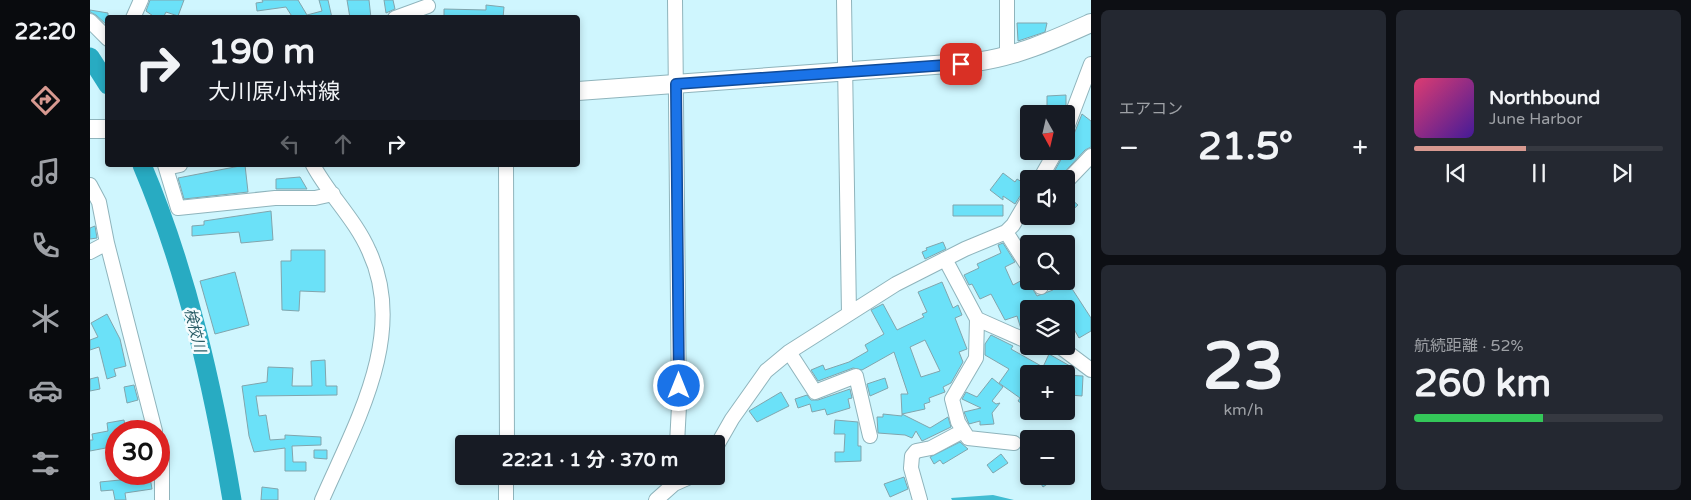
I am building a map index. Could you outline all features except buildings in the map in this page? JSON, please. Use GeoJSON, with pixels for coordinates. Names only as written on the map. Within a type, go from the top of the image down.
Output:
{"type":"FeatureCollection","features":[{"type":"Feature","properties":{"kind":"main road"},"geometry":{"type":"LineString","coordinates":[[580,91],[939,66],[1007,57],[1042,45],[1091,23]]}},
{"type":"Feature","properties":{"kind":"main road"},"geometry":{"type":"LineString","coordinates":[[90,129],[105,129]]}},
{"type":"Feature","properties":{"kind":"street"},"geometry":{"type":"LineString","coordinates":[[134,15],[141,0]]}},
{"type":"Feature","properties":{"kind":"street"},"geometry":{"type":"LineString","coordinates":[[675,0],[679,406],[677,435]]}},
{"type":"Feature","properties":{"kind":"street"},"geometry":{"type":"LineString","coordinates":[[844,0],[849,314]]}},
{"type":"Feature","properties":{"kind":"street"},"geometry":{"type":"LineString","coordinates":[[1007,0],[1007,57]]}},
{"type":"Feature","properties":{"kind":"street"},"geometry":{"type":"LineString","coordinates":[[405,15],[428,8]]}},
{"type":"Feature","properties":{"kind":"street"},"geometry":{"type":"LineString","coordinates":[[90,21],[105,36]]}},
{"type":"Feature","properties":{"kind":"street"},"geometry":{"type":"LineString","coordinates":[[1075,108],[1090,71]]}},
{"type":"Feature","properties":{"kind":"street"},"geometry":{"type":"LineString","coordinates":[[1075,173],[1091,156]]}},
{"type":"Feature","properties":{"kind":"street"},"geometry":{"type":"LineString","coordinates":[[166,167],[178,208],[275,198],[315,198],[333,194]]}},
{"type":"Feature","properties":{"kind":"street"},"geometry":{"type":"LineString","coordinates":[[314,167],[354,223],[370,251],[377,272],[384,319],[381,349],[369,387],[322,500]]}},
{"type":"Feature","properties":{"kind":"street"},"geometry":{"type":"LineString","coordinates":[[506,167],[507,435]]}},
{"type":"Feature","properties":{"kind":"street"},"geometry":{"type":"LineString","coordinates":[[90,185],[99,202],[107,243],[152,420]]}},
{"type":"Feature","properties":{"kind":"street"},"geometry":{"type":"LineString","coordinates":[[1009,228],[1020,212]]}},
{"type":"Feature","properties":{"kind":"street"},"geometry":{"type":"LineString","coordinates":[[723,435],[766,371],[789,352],[896,284],[1020,221]]}},
{"type":"Feature","properties":{"kind":"street"},"geometry":{"type":"LineString","coordinates":[[1009,228],[1020,250]]}},
{"type":"Feature","properties":{"kind":"street"},"geometry":{"type":"LineString","coordinates":[[90,252],[107,243]]}},
{"type":"Feature","properties":{"kind":"street"},"geometry":{"type":"LineString","coordinates":[[944,259],[977,319],[976,358],[952,399],[962,431],[968,438],[1014,443]]}},
{"type":"Feature","properties":{"kind":"street"},"geometry":{"type":"LineString","coordinates":[[977,319],[1020,338]]}},
{"type":"Feature","properties":{"kind":"street"},"geometry":{"type":"LineString","coordinates":[[789,352],[815,392],[856,376],[870,436]]}},
{"type":"Feature","properties":{"kind":"street"},"geometry":{"type":"LineString","coordinates":[[1072,355],[1091,370]]}},
{"type":"Feature","properties":{"kind":"street"},"geometry":{"type":"LineString","coordinates":[[920,500],[911,468],[912,456],[916,451],[931,448],[962,431]]}},
{"type":"Feature","properties":{"kind":"street"},"geometry":{"type":"LineString","coordinates":[[162,485],[162,500]]}},
{"type":"Feature","properties":{"kind":"street"},"geometry":{"type":"LineString","coordinates":[[506,485],[506,500]]}},
{"type":"Feature","properties":{"kind":"street"},"geometry":{"type":"LineString","coordinates":[[656,500],[670,485]]}},
{"type":"Feature","properties":{"kind":"shaded area"},"geometry":{"type":"Polygon","coordinates":[[[993,495],[1014,500],[952,500],[951,498],[993,495]]]}},
{"type":"Feature","properties":{"kind":"waterway","name":"検校川"},"geometry":{"type":"LineString","coordinates":[[90,57],[105,80]]}},
{"type":"Feature","properties":{"kind":"waterway","name":"検校川"},"geometry":{"type":"LineString","coordinates":[[143,167],[172,246],[197,330],[225,458],[232,500]]}},
{"type":"Feature","properties":{"kind":"route"},"geometry":{"type":"LineString","coordinates":[[679,386],[676,84],[961,64]]}}]}
